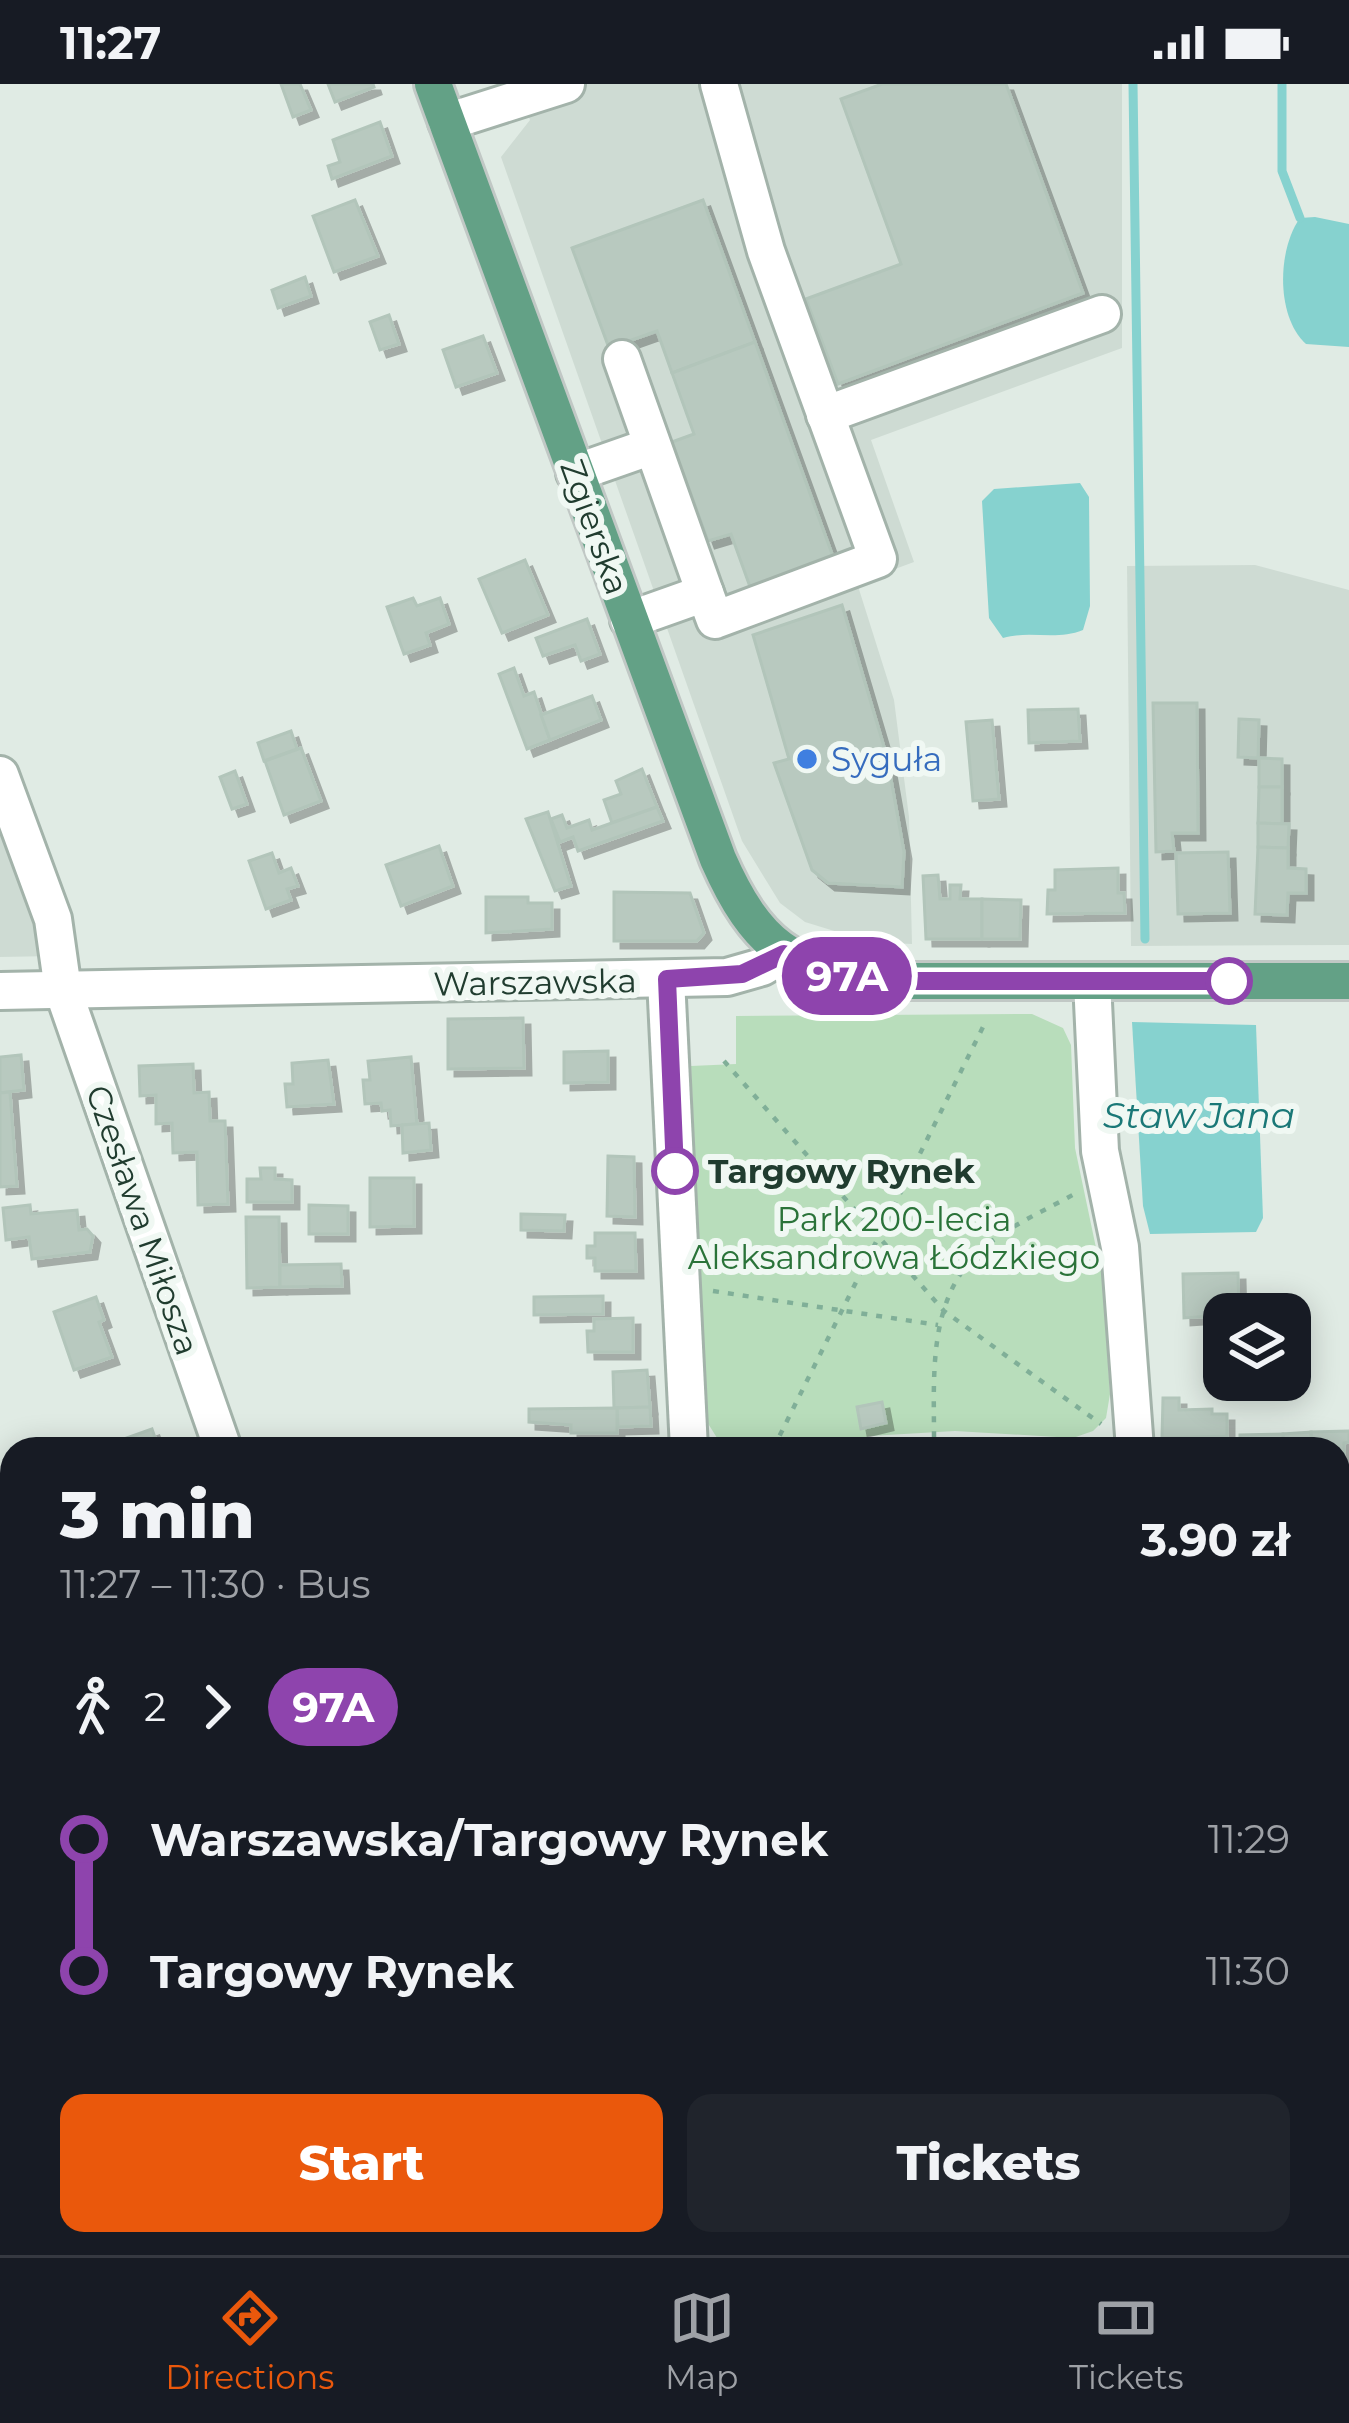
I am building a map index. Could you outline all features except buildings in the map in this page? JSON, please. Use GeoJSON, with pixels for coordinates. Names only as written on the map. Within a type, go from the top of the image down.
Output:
{"type":"FeatureCollection","features":[{"type":"Feature","properties":{"kind":"main road","name":"Zgierska"},"geometry":{"type":"LineString","coordinates":[[433,84],[734,894],[748,918],[784,954]]}},
{"type":"Feature","properties":{"kind":"main road"},"geometry":{"type":"LineString","coordinates":[[784,954],[827,972],[884,981],[1349,981]]}},
{"type":"Feature","properties":{"kind":"street"},"geometry":{"type":"LineString","coordinates":[[447,122],[566,84]]}},
{"type":"Feature","properties":{"kind":"street"},"geometry":{"type":"LineString","coordinates":[[622,359],[715,620],[878,559],[766,251],[719,84]]}},
{"type":"Feature","properties":{"kind":"street"},"geometry":{"type":"LineString","coordinates":[[825,415],[1102,314]]}},
{"type":"Feature","properties":{"kind":"street"},"geometry":{"type":"LineString","coordinates":[[575,473],[652,446]]}},
{"type":"Feature","properties":{"kind":"street"},"geometry":{"type":"LineString","coordinates":[[629,620],[705,593]]}},
{"type":"Feature","properties":{"kind":"street","name":"Czesława Miłosza"},"geometry":{"type":"LineString","coordinates":[[0,775],[53,919],[63,990],[219,1437]]}},
{"type":"Feature","properties":{"kind":"street","name":"Warszawska"},"geometry":{"type":"LineString","coordinates":[[0,991],[667,979],[742,974],[784,954]]}},
{"type":"Feature","properties":{"kind":"street"},"geometry":{"type":"LineString","coordinates":[[667,979],[687,1437]]}},
{"type":"Feature","properties":{"kind":"street"},"geometry":{"type":"LineString","coordinates":[[1092,981],[1100,1151],[1120,1246],[1120,1437]]}},
{"type":"Feature","properties":{"kind":"path"},"geometry":{"type":"LineString","coordinates":[[779,1437],[982,1027]]}},
{"type":"Feature","properties":{"kind":"path"},"geometry":{"type":"LineString","coordinates":[[724,1061],[944,1311],[1119,1437]]}},
{"type":"Feature","properties":{"kind":"path"},"geometry":{"type":"LineString","coordinates":[[934,1437],[938,1324],[962,1271],[982,1249],[1088,1186]]}},
{"type":"Feature","properties":{"kind":"path"},"geometry":{"type":"LineString","coordinates":[[698,1289],[938,1324]]}},
{"type":"Feature","properties":{"kind":"shaded area"},"geometry":{"type":"Polygon","coordinates":[[[518,84],[1122,84],[1122,348],[871,440],[914,562],[857,583],[894,700],[909,817],[912,944],[870,942],[805,922],[780,903],[742,841],[501,157],[530,120],[518,84]]]}},
{"type":"Feature","properties":{"kind":"shaded area"},"geometry":{"type":"Polygon","coordinates":[[[1255,565],[1349,590],[1349,945],[1131,946],[1127,566],[1255,565]]]}},
{"type":"Feature","properties":{"kind":"shaded area"},"geometry":{"type":"Polygon","coordinates":[[[0,814],[54,956],[0,957],[0,814]]]}},
{"type":"Feature","properties":{"kind":"green space","name":"Park 200-lecia Aleksandrowa Łódzkiego"},"geometry":{"type":"Polygon","coordinates":[[[1032,1014],[1063,1028],[1071,1045],[1075,1148],[1103,1281],[1110,1394],[1106,1418],[1093,1431],[1076,1437],[955,1431],[866,1437],[716,1437],[707,1422],[691,1066],[736,1064],[736,1016],[1032,1014]]]}},
{"type":"Feature","properties":{"kind":"water"},"geometry":{"type":"Polygon","coordinates":[[[1300,218],[1349,224],[1349,347],[1306,344],[1289,317],[1283,283],[1287,247],[1300,218]]]}},
{"type":"Feature","properties":{"kind":"water"},"geometry":{"type":"Polygon","coordinates":[[[1080,483],[1089,497],[1090,606],[1083,630],[1003,638],[989,618],[982,501],[994,489],[1080,483]]]}},
{"type":"Feature","properties":{"kind":"water","name":"Staw Jana"},"geometry":{"type":"Polygon","coordinates":[[[1132,1022],[1256,1025],[1263,1218],[1256,1232],[1150,1234],[1143,1206],[1132,1022]]]}},
{"type":"Feature","properties":{"kind":"waterway"},"geometry":{"type":"LineString","coordinates":[[1133,84],[1145,939]]}},
{"type":"Feature","properties":{"kind":"waterway"},"geometry":{"type":"LineString","coordinates":[[1282,84],[1282,171],[1300,218]]}},
{"type":"Feature","properties":{"kind":"bus line","name":"97A"},"geometry":{"type":"LineString","coordinates":[[675,1171],[667,979],[742,974],[784,954],[827,972],[884,981],[1229,981]]}},
{"type":"Feature","properties":{"kind":"place","name":"Syguła"},"geometry":{"type":"Point","coordinates":[807,759]}},
{"type":"Feature","properties":{"kind":"place","name":"Targowy Rynek"},"geometry":{"type":"Point","coordinates":[675,1171]}}]}
